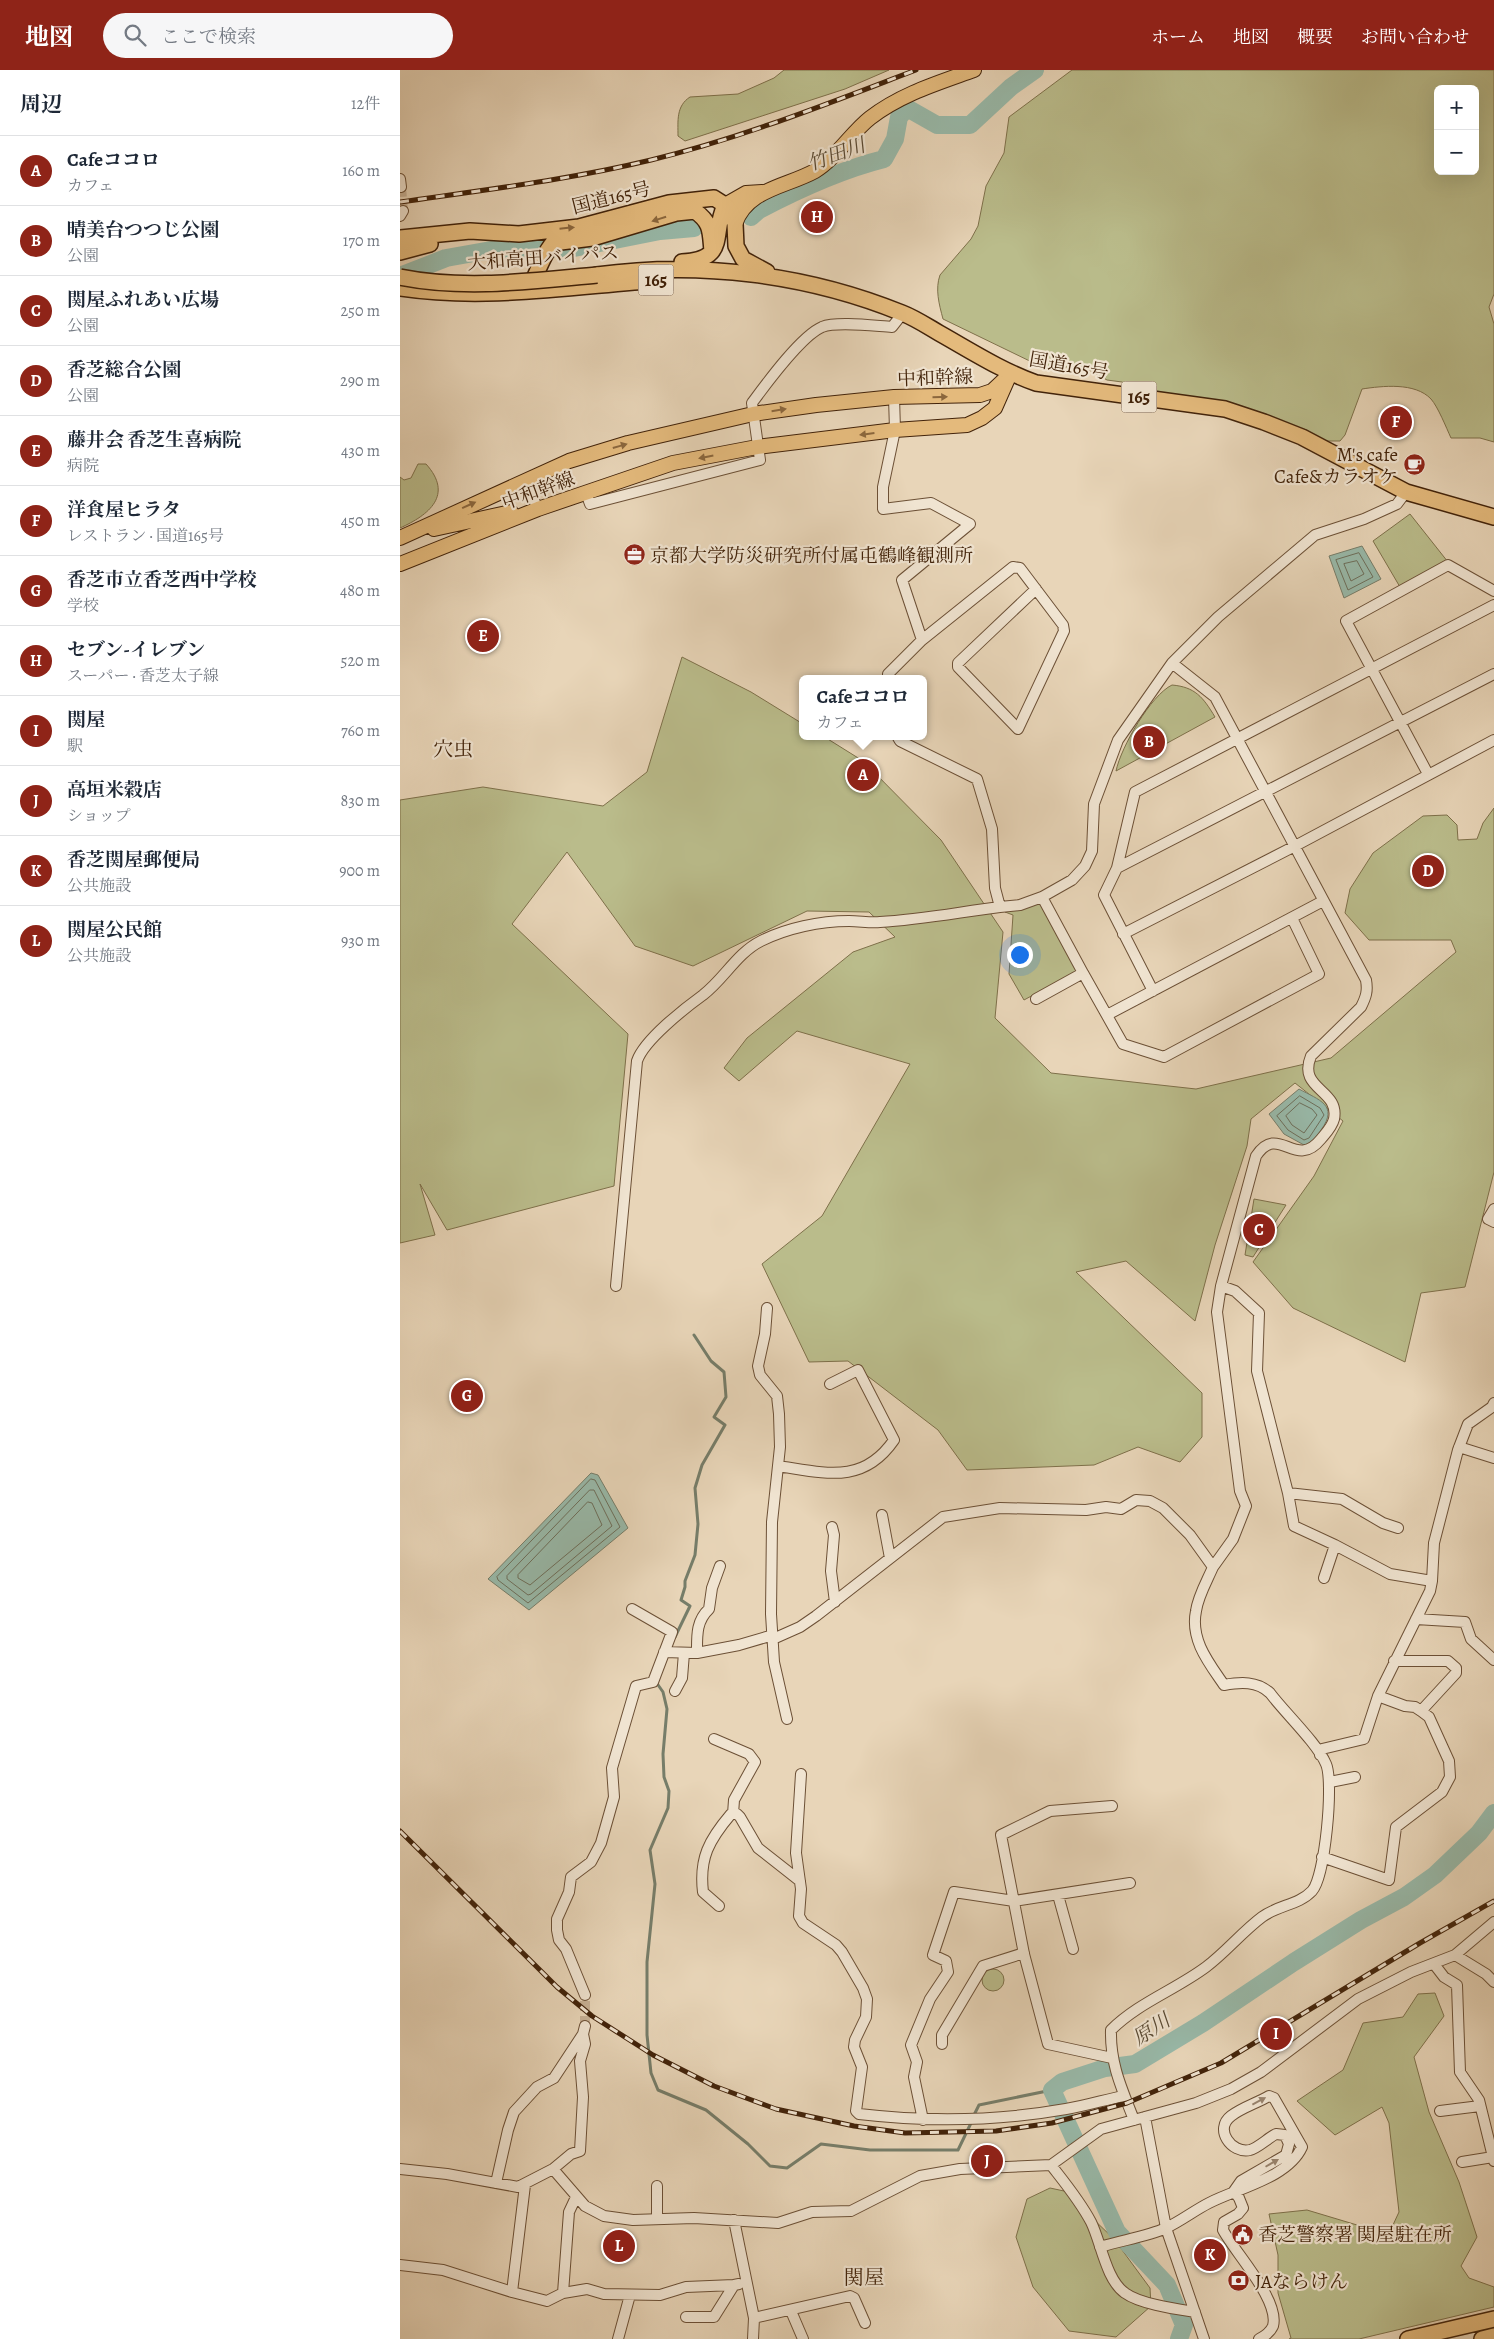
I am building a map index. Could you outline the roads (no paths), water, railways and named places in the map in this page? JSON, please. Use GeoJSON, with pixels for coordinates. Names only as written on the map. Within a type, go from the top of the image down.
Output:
{"type":"FeatureCollection","features":[{"type":"Feature","properties":{"kind":"highway","name":"国道165号"},"geometry":{"type":"LineString","coordinates":[[400,238],[470,231],[519,234],[579,227],[669,202],[714,198],[725,205]]}},
{"type":"Feature","properties":{"kind":"highway"},"geometry":{"type":"LineString","coordinates":[[629,271],[655,263],[698,261],[707,257],[716,245],[720,215],[725,205],[732,213],[735,224],[736,246],[720,270]]}},
{"type":"Feature","properties":{"kind":"highway"},"geometry":{"type":"LineString","coordinates":[[528,291],[537,276],[548,249],[676,214],[695,211],[705,218],[710,227],[712,251]]}},
{"type":"Feature","properties":{"kind":"highway"},"geometry":{"type":"LineString","coordinates":[[400,252],[422,245],[519,234]]}},
{"type":"Feature","properties":{"kind":"highway","name":"国道165号"},"geometry":{"type":"LineString","coordinates":[[736,246],[743,259],[754,267],[784,279]]}},
{"type":"Feature","properties":{"kind":"highway","name":"国道165号"},"geometry":{"type":"LineString","coordinates":[[720,270],[784,279],[832,290],[903,313],[1010,374],[1036,383],[1069,389],[1180,402],[1225,410],[1264,422],[1302,437],[1406,492],[1494,517]]}},
{"type":"Feature","properties":{"kind":"highway","name":"大和高田バイパス"},"geometry":{"type":"LineString","coordinates":[[400,277],[445,283],[474,284],[629,271],[720,270]]}},
{"type":"Feature","properties":{"kind":"highway","name":"165"},"geometry":{"type":"LineString","coordinates":[[686,278],[709,276],[720,270]]}},
{"type":"Feature","properties":{"kind":"highway","name":"国道165号"},"geometry":{"type":"LineString","coordinates":[[400,288],[426,292],[469,293],[528,291],[686,278],[784,279]]}},
{"type":"Feature","properties":{"kind":"highway"},"geometry":{"type":"LineString","coordinates":[[1408,2339],[1494,2319]]}},
{"type":"Feature","properties":{"kind":"highway"},"geometry":{"type":"LineString","coordinates":[[1482,2339],[1494,2336]]}},
{"type":"Feature","properties":{"kind":"main road"},"geometry":{"type":"LineString","coordinates":[[735,224],[744,205],[765,192],[816,170],[870,118],[906,95],[974,70]]}},
{"type":"Feature","properties":{"kind":"main road"},"geometry":{"type":"LineString","coordinates":[[725,205],[746,193],[765,192]]}},
{"type":"Feature","properties":{"kind":"main road","name":"中和幹線"},"geometry":{"type":"LineString","coordinates":[[405,536],[568,461],[628,443],[753,414],[816,405],[894,397],[980,395],[992,391],[1010,374]]}},
{"type":"Feature","properties":{"kind":"main road","name":"中和幹線"},"geometry":{"type":"LineString","coordinates":[[400,564],[538,509],[673,463],[757,447],[895,430],[967,425],[982,418],[995,408],[1010,374]]}},
{"type":"Feature","properties":{"kind":"main road"},"geometry":{"type":"LineString","coordinates":[[405,536],[423,533],[447,525],[495,517],[530,506],[538,509]]}},
{"type":"Feature","properties":{"kind":"street"},"geometry":{"type":"LineString","coordinates":[[757,447],[752,403],[770,377],[800,345],[822,327],[852,325],[892,327],[903,313]]}},
{"type":"Feature","properties":{"kind":"street"},"geometry":{"type":"LineString","coordinates":[[894,397],[895,430],[883,487],[883,510],[931,502],[970,524],[902,580],[922,640]]}},
{"type":"Feature","properties":{"kind":"street"},"geometry":{"type":"LineString","coordinates":[[528,479],[528,487],[538,509]]}},
{"type":"Feature","properties":{"kind":"street"},"geometry":{"type":"LineString","coordinates":[[616,1286],[637,1061],[649,1043],[673,1019],[706,992],[743,954],[760,942],[781,933],[806,926],[840,922],[880,922],[1020,905],[1042,897],[1072,880],[1085,866],[1092,851],[1094,804],[1118,740],[1172,663],[1218,617],[1315,535],[1364,519],[1397,504],[1406,492]]}},
{"type":"Feature","properties":{"kind":"street"},"geometry":{"type":"LineString","coordinates":[[1428,774],[1346,621],[1448,565],[1494,591]]}},
{"type":"Feature","properties":{"kind":"street"},"geometry":{"type":"LineString","coordinates":[[888,675],[922,640],[1013,567],[1020,568],[1036,589],[1063,626],[1064,631],[1018,729],[958,667],[958,663],[1036,589]]}},
{"type":"Feature","properties":{"kind":"street"},"geometry":{"type":"LineString","coordinates":[[1153,991],[1104,895],[1117,868],[1135,792],[1494,605]]}},
{"type":"Feature","properties":{"kind":"street"},"geometry":{"type":"LineString","coordinates":[[1172,663],[1215,697],[1366,980],[1366,997],[1360,1007],[1311,1056],[1308,1063],[1311,1081],[1332,1102],[1334,1109],[1332,1126],[1314,1148],[1308,1151],[1292,1150],[1276,1143],[1267,1145],[1256,1156],[1217,1312],[1240,1491],[1246,1506],[1233,1539],[1213,1567],[1196,1610],[1196,1630],[1200,1648],[1224,1686],[1243,1683],[1264,1687],[1320,1755],[1326,1765],[1330,1782],[1330,1801],[1317,1882],[1314,1890],[1302,1899],[1273,1910],[1262,1917],[1204,1969],[1166,1991],[1118,2023],[1111,2030],[1112,2058],[1116,2073],[1123,2096],[1139,2119],[1166,2228],[1204,2339]]}},
{"type":"Feature","properties":{"kind":"street"},"geometry":{"type":"LineString","coordinates":[[1117,868],[1266,792],[1400,720],[1494,674]]}},
{"type":"Feature","properties":{"kind":"street"},"geometry":{"type":"LineString","coordinates":[[899,740],[977,779],[992,829],[995,888],[1000,907]]}},
{"type":"Feature","properties":{"kind":"street"},"geometry":{"type":"LineString","coordinates":[[1123,934],[1295,846],[1494,740]]}},
{"type":"Feature","properties":{"kind":"street"},"geometry":{"type":"LineString","coordinates":[[1042,897],[1123,1044],[1164,1057],[1319,974],[1292,918]]}},
{"type":"Feature","properties":{"kind":"street"},"geometry":{"type":"LineString","coordinates":[[1107,1015],[1323,901]]}},
{"type":"Feature","properties":{"kind":"street"},"geometry":{"type":"LineString","coordinates":[[1036,999],[1083,973]]}},
{"type":"Feature","properties":{"kind":"street"},"geometry":{"type":"LineString","coordinates":[[1494,1210],[1488,1219],[1494,1222]]}},
{"type":"Feature","properties":{"kind":"street"},"geometry":{"type":"LineString","coordinates":[[1222,1286],[1235,1291],[1259,1313],[1257,1371],[1288,1493],[1294,1526],[1390,1574],[1432,1581]]}},
{"type":"Feature","properties":{"kind":"street"},"geometry":{"type":"LineString","coordinates":[[766,1308],[765,1334],[758,1366],[760,1375],[777,1396],[780,1447],[772,1522],[771,1605],[774,1662],[787,1719]]}},
{"type":"Feature","properties":{"kind":"street"},"geometry":{"type":"LineString","coordinates":[[778,1466],[839,1473],[857,1471],[868,1467],[878,1460],[894,1440],[858,1370],[830,1384]]}},
{"type":"Feature","properties":{"kind":"street"},"geometry":{"type":"LineString","coordinates":[[1320,1755],[1322,1749],[1364,1739],[1378,1696],[1430,1591],[1434,1543],[1459,1447],[1468,1424],[1492,1407],[1494,1403]]}},
{"type":"Feature","properties":{"kind":"street"},"geometry":{"type":"LineString","coordinates":[[1459,1447],[1494,1458]]}},
{"type":"Feature","properties":{"kind":"street"},"geometry":{"type":"LineString","coordinates":[[1288,1493],[1342,1498],[1383,1523],[1398,1528]]}},
{"type":"Feature","properties":{"kind":"street"},"geometry":{"type":"LineString","coordinates":[[664,1652],[697,1653],[773,1637],[800,1627],[944,1517],[1000,1508],[1086,1510],[1106,1507],[1121,1509],[1136,1500],[1142,1499],[1163,1508],[1190,1535],[1213,1567]]}},
{"type":"Feature","properties":{"kind":"street"},"geometry":{"type":"LineString","coordinates":[[882,1515],[890,1558]]}},
{"type":"Feature","properties":{"kind":"street"},"geometry":{"type":"LineString","coordinates":[[832,1527],[834,1535],[831,1571],[835,1602]]}},
{"type":"Feature","properties":{"kind":"street"},"geometry":{"type":"LineString","coordinates":[[1324,1578],[1335,1545]]}},
{"type":"Feature","properties":{"kind":"street"},"geometry":{"type":"LineString","coordinates":[[697,1653],[697,1628],[702,1616],[709,1609],[712,1588],[720,1566]]}},
{"type":"Feature","properties":{"kind":"street"},"geometry":{"type":"LineString","coordinates":[[585,1995],[566,1949],[559,1940],[557,1919],[569,1892],[571,1877],[591,1862],[601,1843],[614,1797],[612,1768],[636,1686],[653,1682],[672,1632],[632,1609]]}},
{"type":"Feature","properties":{"kind":"street"},"geometry":{"type":"LineString","coordinates":[[1416,1619],[1465,1622],[1471,1639],[1494,1660]]}},
{"type":"Feature","properties":{"kind":"street"},"geometry":{"type":"LineString","coordinates":[[675,1690],[682,1678],[684,1653]]}},
{"type":"Feature","properties":{"kind":"street"},"geometry":{"type":"LineString","coordinates":[[1394,1661],[1448,1661],[1456,1668],[1456,1673],[1422,1711]]}},
{"type":"Feature","properties":{"kind":"street"},"geometry":{"type":"LineString","coordinates":[[1322,1857],[1389,1880],[1396,1827],[1442,1792],[1450,1777],[1449,1761],[1429,1717],[1415,1707],[1405,1706],[1378,1696]]}},
{"type":"Feature","properties":{"kind":"street"},"geometry":{"type":"LineString","coordinates":[[714,1739],[749,1754],[755,1762],[734,1800],[733,1814],[719,1829],[710,1846],[701,1871],[703,1892],[719,1906]]}},
{"type":"Feature","properties":{"kind":"street"},"geometry":{"type":"LineString","coordinates":[[801,1774],[796,1853],[800,1881],[799,1916],[803,1923],[836,1945],[842,1952],[863,1988],[866,1999],[866,2017],[855,2040],[854,2047],[862,2067],[856,2110],[859,2114],[923,2120],[1003,2117],[1055,2111],[1123,2096]]}},
{"type":"Feature","properties":{"kind":"street"},"geometry":{"type":"LineString","coordinates":[[1330,1782],[1356,1777]]}},
{"type":"Feature","properties":{"kind":"street"},"geometry":{"type":"LineString","coordinates":[[1112,1806],[1050,1812],[1001,1835],[1024,1953],[1048,2044],[1112,2058]]}},
{"type":"Feature","properties":{"kind":"street"},"geometry":{"type":"LineString","coordinates":[[733,1814],[740,1817],[758,1848],[800,1881]]}},
{"type":"Feature","properties":{"kind":"street"},"geometry":{"type":"LineString","coordinates":[[923,2120],[914,2077],[917,2062],[911,2045],[930,1999],[948,1972],[946,1961],[932,1955],[954,1892],[1014,1901],[1130,1883]]}},
{"type":"Feature","properties":{"kind":"street"},"geometry":{"type":"LineString","coordinates":[[1058,1895],[1073,1949]]}},
{"type":"Feature","properties":{"kind":"street"},"geometry":{"type":"LineString","coordinates":[[553,2169],[585,2206],[604,2216],[633,2220],[657,2218],[778,2223],[812,2212],[851,2211],[920,2176],[960,2169],[1051,2165],[1101,2130],[1196,2103],[1231,2089],[1291,2052],[1358,1999],[1411,1972],[1455,1955],[1494,1922]]}},
{"type":"Feature","properties":{"kind":"street"},"geometry":{"type":"LineString","coordinates":[[942,2044],[942,2035],[984,1966],[1024,1953]]}},
{"type":"Feature","properties":{"kind":"street"},"geometry":{"type":"LineString","coordinates":[[1455,1955],[1486,1974],[1494,1982]]}},
{"type":"Feature","properties":{"kind":"street"},"geometry":{"type":"LineString","coordinates":[[1434,1964],[1444,1977],[1457,1985],[1460,2072],[1479,2100],[1494,2159],[1462,2162]]}},
{"type":"Feature","properties":{"kind":"street"},"geometry":{"type":"LineString","coordinates":[[400,2169],[447,2174],[496,2183],[518,2187],[553,2169],[571,2154],[580,2151],[583,2097],[580,2061],[585,2044],[584,2030],[554,2078],[538,2087],[514,2112],[496,2183]]}},
{"type":"Feature","properties":{"kind":"street"},"geometry":{"type":"LineString","coordinates":[[1100,2247],[1166,2228],[1234,2191],[1248,2188],[1296,2159],[1302,2147],[1274,2098],[1269,2096],[1231,2116],[1224,2123],[1223,2132],[1231,2144],[1238,2150],[1250,2150],[1276,2134],[1285,2136],[1289,2144],[1286,2155],[1241,2182],[1234,2191]]}},
{"type":"Feature","properties":{"kind":"street"},"geometry":{"type":"LineString","coordinates":[[1440,2112],[1480,2106]]}},
{"type":"Feature","properties":{"kind":"street"},"geometry":{"type":"LineString","coordinates":[[1051,2165],[1083,2208],[1115,2284],[1126,2294],[1145,2301],[1195,2312]]}},
{"type":"Feature","properties":{"kind":"street"},"geometry":{"type":"LineString","coordinates":[[512,2292],[525,2185]]}},
{"type":"Feature","properties":{"kind":"street"},"geometry":{"type":"LineString","coordinates":[[657,2186],[657,2218]]}},
{"type":"Feature","properties":{"kind":"street"},"geometry":{"type":"LineString","coordinates":[[1234,2191],[1240,2198],[1243,2208],[1238,2214],[1224,2222],[1223,2230],[1266,2295],[1273,2316],[1272,2326],[1268,2334],[1259,2339]]}},
{"type":"Feature","properties":{"kind":"street"},"geometry":{"type":"LineString","coordinates":[[563,2293],[568,2212],[576,2197]]}},
{"type":"Feature","properties":{"kind":"street"},"geometry":{"type":"LineString","coordinates":[[734,2220],[754,2318],[755,2335],[753,2339]]}},
{"type":"Feature","properties":{"kind":"street"},"geometry":{"type":"LineString","coordinates":[[400,2265],[443,2270],[547,2301],[563,2293],[587,2289],[604,2294],[660,2295],[686,2287],[747,2283]]}},
{"type":"Feature","properties":{"kind":"street"},"geometry":{"type":"LineString","coordinates":[[686,2316],[714,2317],[734,2285]]}},
{"type":"Feature","properties":{"kind":"street"},"geometry":{"type":"LineString","coordinates":[[618,2339],[630,2294]]}},
{"type":"Feature","properties":{"kind":"street"},"geometry":{"type":"LineString","coordinates":[[754,2318],[850,2296],[854,2298],[865,2323]]}},
{"type":"Feature","properties":{"kind":"street"},"geometry":{"type":"LineString","coordinates":[[791,2311],[803,2339]]}},
{"type":"Feature","properties":{"kind":"water"},"geometry":{"type":"Polygon","coordinates":[[[1362,546],[1381,579],[1344,598],[1329,556],[1362,546]]]}},
{"type":"Feature","properties":{"kind":"water"},"geometry":{"type":"Polygon","coordinates":[[[1299,1089],[1324,1104],[1328,1115],[1326,1122],[1316,1137],[1310,1143],[1304,1145],[1284,1134],[1269,1114],[1299,1089]]]}},
{"type":"Feature","properties":{"kind":"water"},"geometry":{"type":"Polygon","coordinates":[[[591,1473],[598,1475],[628,1528],[529,1610],[488,1579],[591,1473]]]}},
{"type":"Feature","properties":{"kind":"waterway","name":"竹田川"},"geometry":{"type":"LineString","coordinates":[[751,217],[759,210],[820,181],[884,159],[895,139],[899,117],[907,108],[937,125],[970,125],[1011,87],[1035,70]]}},
{"type":"Feature","properties":{"kind":"waterway","name":"竹田川"},"geometry":{"type":"LineString","coordinates":[[400,276],[446,258],[491,250],[574,248],[660,231],[694,228]]}},
{"type":"Feature","properties":{"kind":"waterway"},"geometry":{"type":"LineString","coordinates":[[675,1637],[690,1606],[681,1600],[685,1581],[695,1555],[698,1524],[695,1488],[702,1465],[725,1425],[714,1417],[726,1397],[724,1372],[711,1361],[694,1335]]}},
{"type":"Feature","properties":{"kind":"waterway"},"geometry":{"type":"LineString","coordinates":[[656,1682],[663,1692],[667,1709],[663,1754],[664,1777],[669,1791],[668,1808],[650,1850],[655,1884],[647,1962],[647,2035],[651,2073],[658,2090],[706,2110],[748,2144],[770,2166],[787,2168],[821,2144],[870,2150],[958,2150],[972,2121]]}},
{"type":"Feature","properties":{"kind":"waterway","name":"原川"},"geometry":{"type":"LineString","coordinates":[[1179,2339],[1184,2325],[1167,2285],[1117,2232],[1052,2090],[1062,2082],[1105,2068],[1135,2064],[1203,2023],[1294,1962],[1361,1920],[1404,1897],[1435,1875],[1479,1833],[1494,1813]]}},
{"type":"Feature","properties":{"kind":"waterway"},"geometry":{"type":"LineString","coordinates":[[974,2115],[979,2105],[1052,2090]]}},
{"type":"Feature","properties":{"kind":"tunnel"},"geometry":{"type":"LineString","coordinates":[[401,187],[403,211]]}},
{"type":"Feature","properties":{"kind":"tunnel"},"geometry":{"type":"LineString","coordinates":[[585,1995],[585,2026]]}},
{"type":"Feature","properties":{"kind":"railway"},"geometry":{"type":"LineString","coordinates":[[400,202],[557,179],[651,160],[752,131],[916,70]]}},
{"type":"Feature","properties":{"kind":"railway"},"geometry":{"type":"LineString","coordinates":[[400,1831],[557,1987],[592,2016],[653,2055],[714,2086],[776,2109],[854,2126],[905,2133],[996,2131],[1052,2123],[1127,2103],[1221,2063],[1420,1943],[1494,1901]]}},
{"type":"Feature","properties":{"kind":"place","name":"セブン-イレブン"},"geometry":{"type":"Point","coordinates":[817,217]}},
{"type":"Feature","properties":{"kind":"place","name":"洋食屋ヒラタ"},"geometry":{"type":"Point","coordinates":[1396,422]}},
{"type":"Feature","properties":{"kind":"place","name":"M's cafe Cafe&カラオケ"},"geometry":{"type":"Point","coordinates":[1414,465]}},
{"type":"Feature","properties":{"kind":"place","name":"京都大学防災研究所付属屯鶴峰観測所"},"geometry":{"type":"Point","coordinates":[634,555]}},
{"type":"Feature","properties":{"kind":"place","name":"藤井会 香芝生喜病院"},"geometry":{"type":"Point","coordinates":[483,636]}},
{"type":"Feature","properties":{"kind":"place","name":"晴美台つつじ公園"},"geometry":{"type":"Point","coordinates":[1149,742]}},
{"type":"Feature","properties":{"kind":"place","name":"Cafeココロ"},"geometry":{"type":"Point","coordinates":[863,775]}},
{"type":"Feature","properties":{"kind":"place","name":"香芝総合公園"},"geometry":{"type":"Point","coordinates":[1428,871]}},
{"type":"Feature","properties":{"kind":"place","name":"関屋ふれあい広場"},"geometry":{"type":"Point","coordinates":[1259,1230]}},
{"type":"Feature","properties":{"kind":"place","name":"香芝市立香芝西中学校"},"geometry":{"type":"Point","coordinates":[467,1396]}},
{"type":"Feature","properties":{"kind":"place","name":"関屋"},"geometry":{"type":"Point","coordinates":[1276,2034]}},
{"type":"Feature","properties":{"kind":"place","name":"高垣米穀店"},"geometry":{"type":"Point","coordinates":[987,2161]}},
{"type":"Feature","properties":{"kind":"place","name":"香芝警察署 関屋駐在所"},"geometry":{"type":"Point","coordinates":[1242,2234]}},
{"type":"Feature","properties":{"kind":"place","name":"関屋公民館"},"geometry":{"type":"Point","coordinates":[619,2246]}},
{"type":"Feature","properties":{"kind":"place","name":"香芝関屋郵便局"},"geometry":{"type":"Point","coordinates":[1210,2255]}},
{"type":"Feature","properties":{"kind":"place","name":"JAならけん"},"geometry":{"type":"Point","coordinates":[1239,2281]}},
{"type":"Feature","properties":{"kind":"district","name":"穴虫"},"geometry":{"type":"Point","coordinates":[453,749]}},
{"type":"Feature","properties":{"kind":"district","name":"関屋"},"geometry":{"type":"Point","coordinates":[864,2277]}}]}
